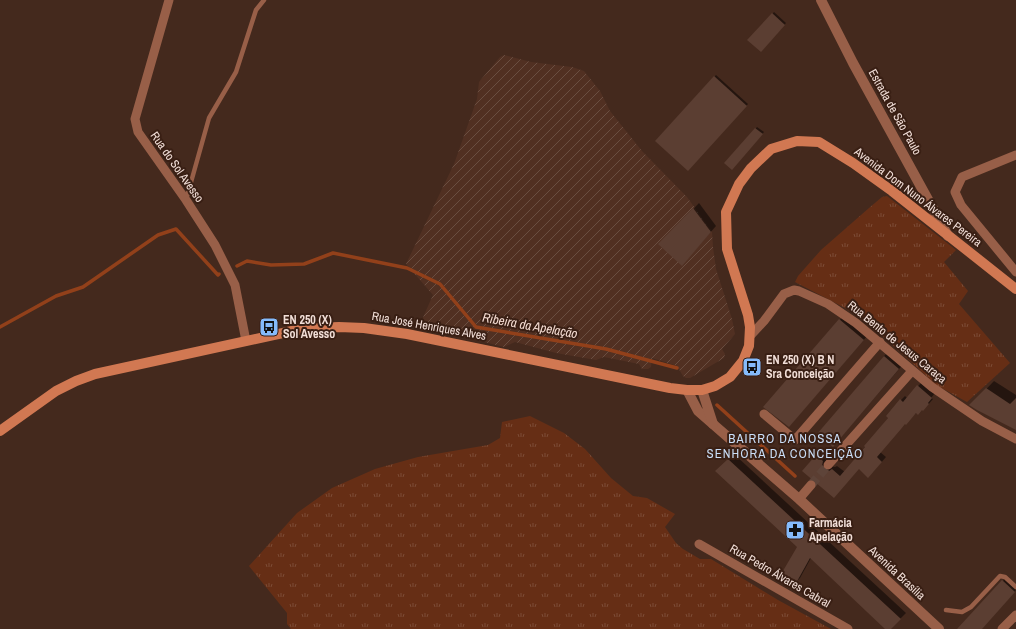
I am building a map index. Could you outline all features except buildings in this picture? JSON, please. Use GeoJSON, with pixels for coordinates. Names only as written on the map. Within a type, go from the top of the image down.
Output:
{"type":"FeatureCollection","features":[{"type":"Feature","properties":{"kind":"main road","name":"Avenida Dom Nuno Álvares Pereira"},"geometry":{"type":"LineString","coordinates":[[702,390],[723,382],[736,371],[746,353],[751,335],[748,315],[727,249],[726,212],[739,184],[751,168],[771,149],[797,140],[819,142],[853,163],[1016,288]]}},
{"type":"Feature","properties":{"kind":"main road","name":"Rua José Henriques Alves"},"geometry":{"type":"LineString","coordinates":[[0,431],[56,391],[95,374],[292,331],[314,328],[339,327],[379,330],[449,342],[670,388],[702,390]]}},
{"type":"Feature","properties":{"kind":"street","name":"Rua do Sol Avesso"},"geometry":{"type":"LineString","coordinates":[[169,0],[134,119],[138,132],[186,200],[215,245],[235,285],[246,341]]}},
{"type":"Feature","properties":{"kind":"street","name":"Estrada de São Paulo"},"geometry":{"type":"LineString","coordinates":[[821,0],[853,63],[948,236]]}},
{"type":"Feature","properties":{"kind":"street"},"geometry":{"type":"LineString","coordinates":[[1016,155],[962,177],[955,192],[961,205],[1016,272]]}},
{"type":"Feature","properties":{"kind":"street","name":"Rua Bento de Jesus Caraça"},"geometry":{"type":"LineString","coordinates":[[751,335],[764,321],[779,298],[794,290],[799,291],[828,304],[856,323],[932,387],[982,421],[1016,439]]}},
{"type":"Feature","properties":{"kind":"street"},"geometry":{"type":"LineString","coordinates":[[764,414],[795,440],[880,342]]}},
{"type":"Feature","properties":{"kind":"street"},"geometry":{"type":"LineString","coordinates":[[828,465],[912,371]]}},
{"type":"Feature","properties":{"kind":"street","name":"Avenida Brasília"},"geometry":{"type":"LineString","coordinates":[[687,390],[698,412],[799,499],[939,629]]}},
{"type":"Feature","properties":{"kind":"street"},"geometry":{"type":"LineString","coordinates":[[702,390],[713,424]]}},
{"type":"Feature","properties":{"kind":"street"},"geometry":{"type":"LineString","coordinates":[[799,499],[811,485]]}},
{"type":"Feature","properties":{"kind":"street","name":"Rua Pedro Álvares Cabral"},"geometry":{"type":"LineString","coordinates":[[699,544],[848,629]]}},
{"type":"Feature","properties":{"kind":"street"},"geometry":{"type":"LineString","coordinates":[[1002,629],[1016,615]]}},
{"type":"Feature","properties":{"kind":"lane"},"geometry":{"type":"LineString","coordinates":[[186,200],[209,118],[236,72],[256,10],[264,0]]}},
{"type":"Feature","properties":{"kind":"lane"},"geometry":{"type":"LineString","coordinates":[[946,610],[962,612],[972,607],[1000,576],[1005,576],[1016,587]]}},
{"type":"Feature","properties":{"kind":"shaded area"},"geometry":{"type":"Polygon","coordinates":[[[504,55],[531,62],[572,67],[584,71],[600,91],[610,111],[642,151],[687,197],[712,232],[716,269],[732,319],[735,334],[722,349],[725,354],[724,358],[690,378],[686,378],[677,366],[652,358],[651,367],[648,369],[642,369],[639,364],[604,357],[596,360],[556,353],[515,342],[504,347],[452,334],[421,324],[433,295],[406,264],[454,164],[477,99],[479,82],[500,57],[504,55]]]}},
{"type":"Feature","properties":{"kind":"green space"},"geometry":{"type":"Polygon","coordinates":[[[887,196],[956,250],[944,262],[968,291],[959,304],[1010,363],[967,402],[936,385],[869,323],[845,308],[795,282],[798,276],[821,250],[882,197],[887,196]]]}},
{"type":"Feature","properties":{"kind":"green space"},"geometry":{"type":"Polygon","coordinates":[[[530,416],[564,433],[585,449],[611,478],[633,496],[647,498],[675,514],[665,527],[676,543],[683,549],[700,559],[711,559],[778,600],[831,629],[291,629],[287,624],[287,613],[249,566],[297,513],[332,488],[375,469],[418,457],[488,445],[500,438],[502,422],[530,416]]]}},
{"type":"Feature","properties":{"kind":"waterway","name":"Ribeira da Apelação"},"geometry":{"type":"LineString","coordinates":[[0,327],[56,296],[83,287],[158,235],[176,229],[218,275],[219,274]]}},
{"type":"Feature","properties":{"kind":"waterway","name":"Ribeira da Apelação"},"geometry":{"type":"LineString","coordinates":[[237,266],[247,261],[271,265],[304,264],[333,253],[407,268],[440,284],[476,327],[606,349],[677,368]]}},
{"type":"Feature","properties":{"kind":"waterway","name":"Ribeira da Apelação"},"geometry":{"type":"LineString","coordinates":[[717,405],[795,476]]}},
{"type":"Feature","properties":{"kind":"tunnel"},"geometry":{"type":"LineString","coordinates":[[811,485],[828,465]]}},
{"type":"Feature","properties":{"kind":"place","name":"EN 250 (X) Sol Avesso"},"geometry":{"type":"Point","coordinates":[269,327]}},
{"type":"Feature","properties":{"kind":"place","name":"EN 250 (X) B N Sra Conceição"},"geometry":{"type":"Point","coordinates":[752,367]}},
{"type":"Feature","properties":{"kind":"place","name":"Farmácia Apelação"},"geometry":{"type":"Point","coordinates":[795,530]}},
{"type":"Feature","properties":{"kind":"district","name":"BAIRRO DA NOSSA SENHORA DA CONCEIÇÃO"},"geometry":{"type":"Point","coordinates":[785,446]}}]}
